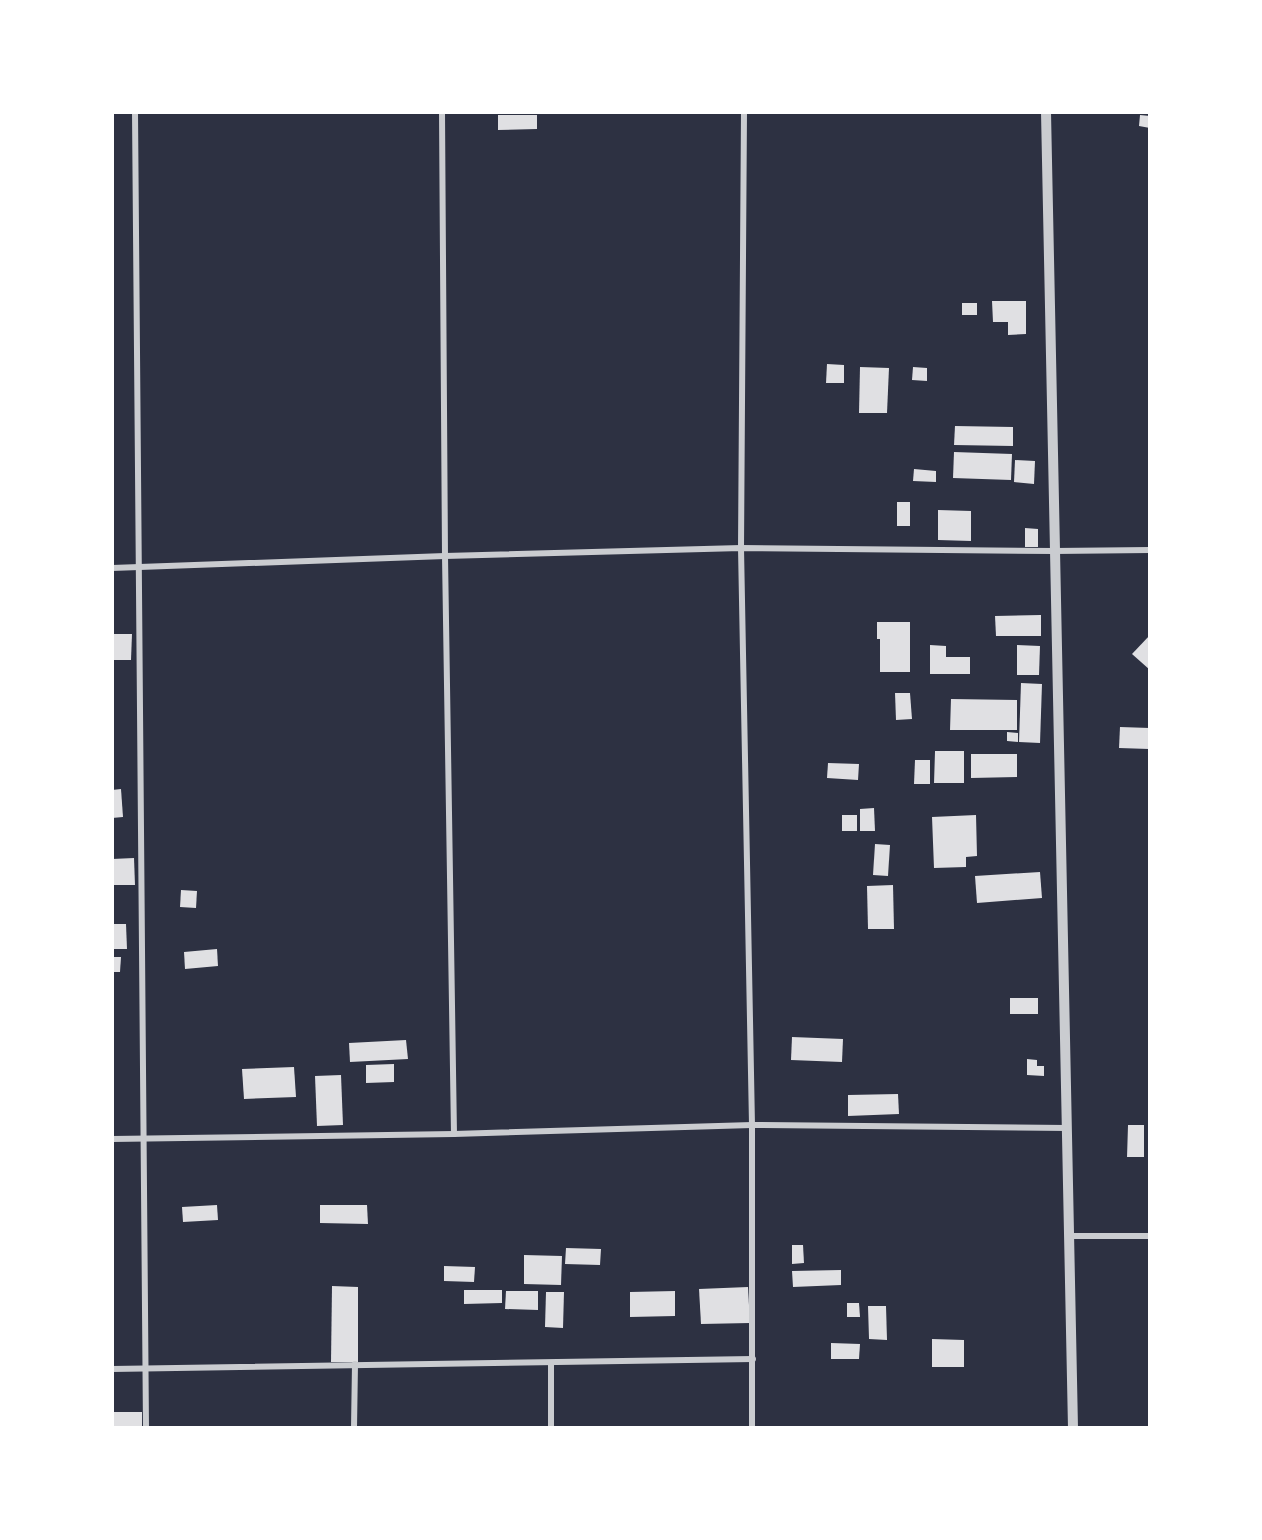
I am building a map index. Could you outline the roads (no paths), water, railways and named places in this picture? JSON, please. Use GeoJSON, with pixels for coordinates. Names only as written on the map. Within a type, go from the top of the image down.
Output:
{"type":"FeatureCollection","features":[{"type":"Feature","properties":{"kind":"street"},"geometry":{"type":"LineString","coordinates":[[135,112],[146,1428]]}},
{"type":"Feature","properties":{"kind":"street"},"geometry":{"type":"LineString","coordinates":[[442,112],[445,556],[454,1134]]}},
{"type":"Feature","properties":{"kind":"street"},"geometry":{"type":"LineString","coordinates":[[744,112],[741,548],[753,1125],[752,1428]]}},
{"type":"Feature","properties":{"kind":"street"},"geometry":{"type":"LineString","coordinates":[[1046,112],[1073,1428]]}},
{"type":"Feature","properties":{"kind":"street"},"geometry":{"type":"LineString","coordinates":[[112,568],[741,548],[1149,550]]}},
{"type":"Feature","properties":{"kind":"street"},"geometry":{"type":"LineString","coordinates":[[112,1139],[454,1134],[753,1125],[1067,1128]]}},
{"type":"Feature","properties":{"kind":"street"},"geometry":{"type":"LineString","coordinates":[[1069,1236],[1149,1236]]}},
{"type":"Feature","properties":{"kind":"street"},"geometry":{"type":"LineString","coordinates":[[112,1369],[753,1359]]}},
{"type":"Feature","properties":{"kind":"street"},"geometry":{"type":"LineString","coordinates":[[551,1363],[551,1428]]}},
{"type":"Feature","properties":{"kind":"street"},"geometry":{"type":"LineString","coordinates":[[354,1428],[355,1364]]}}]}
